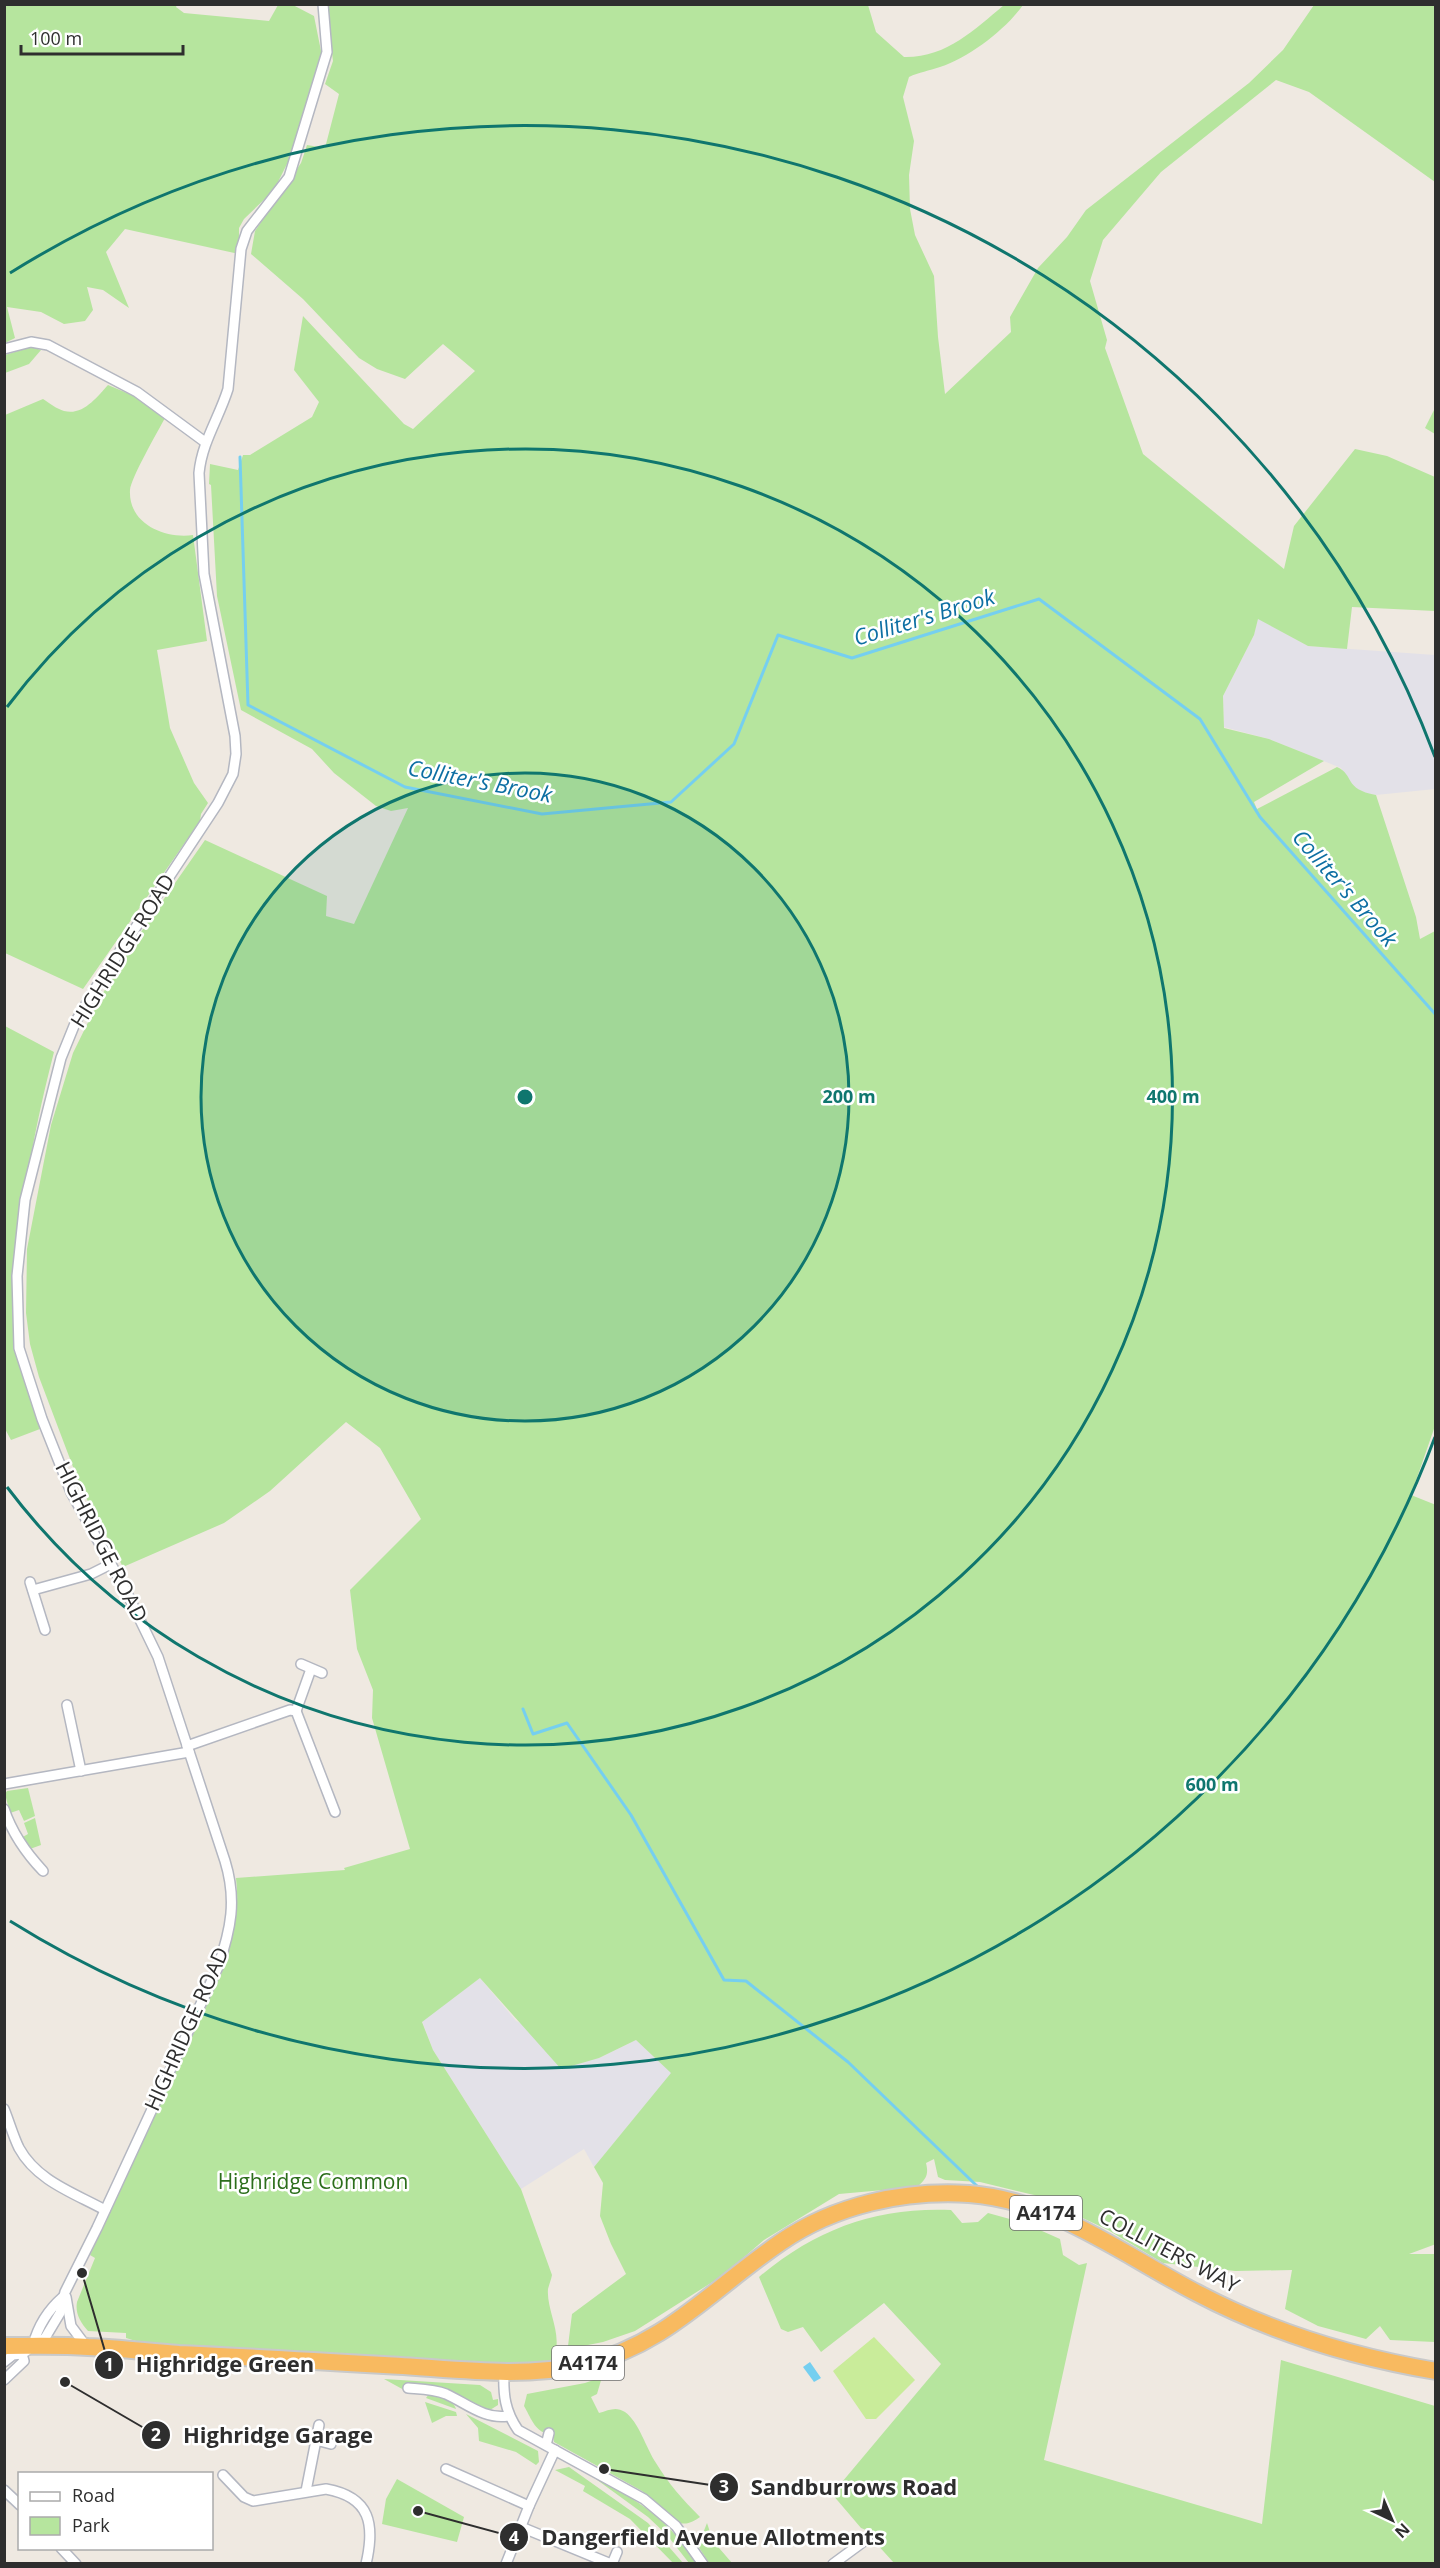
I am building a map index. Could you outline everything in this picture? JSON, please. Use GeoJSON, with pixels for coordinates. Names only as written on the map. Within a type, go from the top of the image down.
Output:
{"type":"FeatureCollection","features":[{"type":"Feature","properties":{"kind":"highway","name":"COLLITERS WAY"},"geometry":{"type":"LineString","coordinates":[[504,2371],[558,2369],[582,2365],[637,2346],[666,2330],[706,2302],[755,2261],[811,2224],[859,2205],[905,2196],[972,2194],[1006,2200],[1051,2214],[1196,2293],[1280,2330],[1370,2357],[1436,2371]]}},
{"type":"Feature","properties":{"kind":"highway","name":"A4174"},"geometry":{"type":"LineString","coordinates":[[4,2346],[27,2350],[86,2346],[181,2354],[504,2371]]}},
{"type":"Feature","properties":{"kind":"street","name":"HIGHRIDGE ROAD"},"geometry":{"type":"LineString","coordinates":[[4,2380],[24,2361],[27,2350],[51,2307],[64,2295],[218,1967],[230,1924],[232,1897],[229,1874],[158,1657],[132,1603],[71,1492],[26,1373],[19,1348],[17,1276],[25,1200],[55,1078],[76,1021],[138,921],[203,829],[233,774],[236,754],[235,736],[204,574],[199,472],[205,442],[222,408],[228,389],[240,260],[247,231],[290,177],[327,52],[323,4]]}},
{"type":"Feature","properties":{"kind":"street"},"geometry":{"type":"LineString","coordinates":[[4,349],[31,342],[48,345],[137,392],[205,442]]}},
{"type":"Feature","properties":{"kind":"street"},"geometry":{"type":"LineString","coordinates":[[45,1630],[32,1586],[91,1574],[110,1565]]}},
{"type":"Feature","properties":{"kind":"street"},"geometry":{"type":"LineString","coordinates":[[301,1665],[322,1673]]}},
{"type":"Feature","properties":{"kind":"street"},"geometry":{"type":"LineString","coordinates":[[311,1669],[296,1711],[335,1812]]}},
{"type":"Feature","properties":{"kind":"street"},"geometry":{"type":"LineString","coordinates":[[67,1705],[81,1771]]}},
{"type":"Feature","properties":{"kind":"street"},"geometry":{"type":"LineString","coordinates":[[4,1784],[188,1749],[290,1710],[296,1711]]}},
{"type":"Feature","properties":{"kind":"street"},"geometry":{"type":"LineString","coordinates":[[4,1809],[18,1839],[31,1859],[43,1871]]}},
{"type":"Feature","properties":{"kind":"street"},"geometry":{"type":"LineString","coordinates":[[4,2109],[18,2145],[30,2164],[54,2184],[105,2210]]}},
{"type":"Feature","properties":{"kind":"street"},"geometry":{"type":"LineString","coordinates":[[64,2295],[71,2326],[86,2346]]}},
{"type":"Feature","properties":{"kind":"street"},"geometry":{"type":"LineString","coordinates":[[4,2362],[13,2355],[27,2350]]}},
{"type":"Feature","properties":{"kind":"street"},"geometry":{"type":"LineString","coordinates":[[504,2371],[503,2395],[508,2416],[518,2430],[627,2489],[662,2512],[685,2538],[703,2564]]}},
{"type":"Feature","properties":{"kind":"street"},"geometry":{"type":"LineString","coordinates":[[408,2388],[432,2390],[445,2394],[490,2416],[508,2416]]}},
{"type":"Feature","properties":{"kind":"street"},"geometry":{"type":"LineString","coordinates":[[306,2491],[319,2425]]}},
{"type":"Feature","properties":{"kind":"street"},"geometry":{"type":"LineString","coordinates":[[506,2564],[551,2448],[549,2433]]}},
{"type":"Feature","properties":{"kind":"street"},"geometry":{"type":"LineString","coordinates":[[316,2439],[332,2444]]}},
{"type":"Feature","properties":{"kind":"street"},"geometry":{"type":"LineString","coordinates":[[446,2469],[529,2505]]}},
{"type":"Feature","properties":{"kind":"street"},"geometry":{"type":"LineString","coordinates":[[223,2475],[244,2497],[253,2501],[326,2489],[338,2491],[358,2503],[370,2524],[372,2534],[366,2564]]}},
{"type":"Feature","properties":{"kind":"street"},"geometry":{"type":"LineString","coordinates":[[4,2490],[18,2503]]}},
{"type":"Feature","properties":{"kind":"street"},"geometry":{"type":"LineString","coordinates":[[520,2527],[611,2564],[617,2552]]}},
{"type":"Feature","properties":{"kind":"street"},"geometry":{"type":"LineString","coordinates":[[836,2563],[867,2539]]}},
{"type":"Feature","properties":{"kind":"street"},"geometry":{"type":"LineString","coordinates":[[65,2550],[76,2564]]}},
{"type":"Feature","properties":{"kind":"shaded area"},"geometry":{"type":"Polygon","coordinates":[[[1258,618],[1308,646],[1435,655],[1435,789],[1376,795],[1363,793],[1351,786],[1341,768],[1269,739],[1224,727],[1223,696],[1254,635],[1258,618]]]}},
{"type":"Feature","properties":{"kind":"shaded area"},"geometry":{"type":"Polygon","coordinates":[[[480,1978],[516,2021],[599,2058],[636,2040],[672,2073],[594,2167],[584,2149],[521,2189],[433,2050],[422,2021],[480,1978]]]}},
{"type":"Feature","properties":{"kind":"green space"},"geometry":{"type":"Polygon","coordinates":[[[291,4],[314,16],[322,56],[289,160],[274,190],[244,219],[239,228],[239,254],[125,229],[106,252],[129,308],[103,290],[87,287],[93,310],[85,321],[64,324],[41,312],[7,307],[15,338],[5,343],[5,5],[177,5],[176,7],[184,13],[269,21],[278,5],[291,4]]]}},
{"type":"Feature","properties":{"kind":"green space","name":"Highridge Common"},"geometry":{"type":"Polygon","coordinates":[[[326,5],[868,5],[876,32],[904,57],[933,53],[946,48],[970,33],[1004,5],[1023,5],[1007,24],[975,50],[940,67],[909,77],[903,97],[914,141],[909,175],[910,209],[915,235],[934,276],[945,394],[1011,332],[1010,317],[1038,268],[1067,237],[1086,210],[1249,83],[1283,50],[1314,5],[1435,5],[1435,182],[1309,92],[1276,80],[1161,172],[1103,240],[1090,281],[1107,340],[1105,348],[1143,454],[1284,569],[1294,526],[1355,449],[1387,456],[1435,477],[1435,611],[1352,607],[1347,649],[1308,646],[1258,619],[1254,635],[1223,696],[1224,728],[1269,739],[1324,761],[1254,802],[1257,809],[1337,767],[1342,770],[1354,786],[1376,795],[1416,917],[1420,939],[1435,931],[1436,1423],[1411,1495],[1436,1505],[1436,2244],[1409,2254],[1435,2254],[1435,2342],[1390,2340],[1380,2326],[1366,2339],[1318,2326],[1285,2309],[1292,2270],[1235,2271],[1163,2263],[1108,2230],[1034,2195],[980,2182],[945,2180],[938,2177],[934,2159],[926,2163],[926,2176],[917,2187],[839,2194],[764,2240],[722,2276],[635,2331],[603,2342],[578,2347],[568,2346],[572,2314],[626,2274],[600,2216],[603,2183],[594,2167],[671,2073],[636,2040],[599,2058],[561,2069],[480,1978],[422,2022],[433,2050],[521,2189],[552,2275],[548,2298],[557,2345],[550,2363],[466,2363],[149,2345],[126,2338],[126,2333],[88,2331],[79,2317],[77,2302],[95,2258],[90,2255],[222,1972],[235,1925],[236,1878],[345,1870],[344,1868],[410,1849],[372,1718],[373,1690],[357,1649],[350,1590],[421,1519],[380,1448],[346,1422],[270,1491],[224,1523],[123,1567],[81,1488],[39,1377],[30,1344],[26,1313],[27,1249],[51,1125],[73,1053],[100,998],[134,942],[205,840],[327,896],[326,916],[354,924],[408,808],[391,811],[376,806],[334,773],[312,749],[241,710],[217,596],[211,485],[209,484],[210,464],[238,470],[243,455],[250,455],[312,417],[319,402],[294,370],[303,316],[404,424],[413,429],[475,371],[443,344],[405,379],[377,369],[359,358],[303,299],[251,254],[255,231],[301,163],[307,145],[325,148],[339,94],[325,84],[333,61],[326,5]]]}},
{"type":"Feature","properties":{"kind":"green space"},"geometry":{"type":"Polygon","coordinates":[[[31,347],[41,350],[29,364],[5,373],[5,355],[31,347]]]}},
{"type":"Feature","properties":{"kind":"green space"},"geometry":{"type":"Polygon","coordinates":[[[108,385],[134,396],[165,418],[145,454],[130,490],[135,512],[150,527],[160,531],[182,536],[193,535],[207,641],[157,650],[170,728],[194,783],[208,803],[201,814],[200,821],[83,989],[5,953],[5,415],[43,399],[64,411],[77,411],[89,404],[108,385]]]}},
{"type":"Feature","properties":{"kind":"green space"},"geometry":{"type":"Polygon","coordinates":[[[1435,408],[1435,434],[1425,428],[1435,408]]]}},
{"type":"Feature","properties":{"kind":"green space"},"geometry":{"type":"Polygon","coordinates":[[[5,1026],[54,1052],[33,1145],[20,1241],[21,1337],[28,1384],[40,1429],[11,1440],[4,1427],[5,1026]]]}},
{"type":"Feature","properties":{"kind":"green space"},"geometry":{"type":"Polygon","coordinates":[[[28,1788],[35,1816],[24,1821],[19,1810],[10,1813],[5,1794],[7,1791],[28,1788]]]}},
{"type":"Feature","properties":{"kind":"green space"},"geometry":{"type":"Polygon","coordinates":[[[35,1818],[41,1845],[30,1849],[21,1838],[28,1834],[24,1823],[35,1818]]]}},
{"type":"Feature","properties":{"kind":"green space"},"geometry":{"type":"Polygon","coordinates":[[[951,2210],[962,2223],[978,2222],[988,2213],[1024,2223],[1060,2239],[1063,2255],[1079,2265],[1087,2263],[1044,2460],[1262,2524],[1281,2360],[1435,2406],[1435,2563],[894,2563],[875,2542],[871,2532],[861,2528],[832,2494],[941,2364],[884,2303],[821,2352],[803,2327],[788,2332],[781,2329],[759,2277],[802,2246],[848,2224],[897,2212],[951,2210]]]}},
{"type":"Feature","properties":{"kind":"green space"},"geometry":{"type":"Polygon","coordinates":[[[874,2337],[915,2380],[876,2419],[866,2419],[833,2371],[874,2337]]]}},
{"type":"Feature","properties":{"kind":"green space"},"geometry":{"type":"Polygon","coordinates":[[[602,2377],[597,2394],[591,2397],[599,2413],[619,2409],[630,2416],[652,2457],[682,2498],[700,2517],[688,2523],[680,2523],[642,2491],[608,2472],[610,2469],[602,2466],[601,2468],[554,2442],[553,2431],[547,2429],[546,2433],[542,2432],[524,2406],[527,2394],[585,2383],[602,2377]]]}},
{"type":"Feature","properties":{"kind":"green space"},"geometry":{"type":"Polygon","coordinates":[[[384,2379],[480,2385],[491,2392],[493,2400],[498,2399],[498,2405],[490,2410],[484,2409],[436,2387],[405,2384],[404,2390],[384,2379]]]}},
{"type":"Feature","properties":{"kind":"green space"},"geometry":{"type":"Polygon","coordinates":[[[429,2394],[449,2400],[456,2409],[426,2398],[429,2394]]]}},
{"type":"Feature","properties":{"kind":"green space"},"geometry":{"type":"Polygon","coordinates":[[[425,2402],[456,2412],[457,2416],[446,2416],[432,2423],[425,2402]]]}},
{"type":"Feature","properties":{"kind":"green space"},"geometry":{"type":"Polygon","coordinates":[[[466,2414],[538,2451],[539,2462],[536,2465],[516,2452],[479,2441],[478,2428],[466,2414]]]}},
{"type":"Feature","properties":{"kind":"green space"},"geometry":{"type":"Polygon","coordinates":[[[569,2467],[648,2523],[683,2563],[673,2563],[630,2519],[583,2491],[585,2486],[555,2470],[569,2467]]]}},
{"type":"Feature","properties":{"kind":"green space"},"geometry":{"type":"Polygon","coordinates":[[[589,2474],[636,2502],[662,2521],[697,2563],[689,2563],[667,2535],[648,2517],[589,2474]]]}},
{"type":"Feature","properties":{"kind":"green space"},"geometry":{"type":"Polygon","coordinates":[[[397,2479],[464,2517],[457,2542],[382,2524],[386,2499],[397,2479]]]}},
{"type":"Feature","properties":{"kind":"green space"},"geometry":{"type":"Polygon","coordinates":[[[707,2523],[713,2541],[732,2563],[709,2563],[698,2546],[707,2523]]]}},
{"type":"Feature","properties":{"kind":"water"},"geometry":{"type":"Polygon","coordinates":[[[810,2362],[821,2378],[814,2382],[803,2367],[810,2362]]]}},
{"type":"Feature","properties":{"kind":"waterway","name":"Colliter's Brook"},"geometry":{"type":"LineString","coordinates":[[240,457],[248,705],[405,787],[542,814],[671,802],[734,744],[778,635],[852,658],[1039,599],[1200,719],[1260,817],[1436,1015]]}},
{"type":"Feature","properties":{"kind":"waterway"},"geometry":{"type":"LineString","coordinates":[[523,1709],[533,1734],[567,1723],[631,1815],[724,1980],[746,1981],[848,2062],[977,2186]]}},
{"type":"Feature","properties":{"kind":"place","name":"Highridge Green"},"geometry":{"type":"Point","coordinates":[82,2273]}},
{"type":"Feature","properties":{"kind":"place","name":"Highridge Garage"},"geometry":{"type":"Point","coordinates":[65,2382]}},
{"type":"Feature","properties":{"kind":"place","name":"Sandburrows Road"},"geometry":{"type":"Point","coordinates":[604,2469]}},
{"type":"Feature","properties":{"kind":"place","name":"Dangerfield Avenue Allotments"},"geometry":{"type":"Point","coordinates":[418,2511]}}]}
